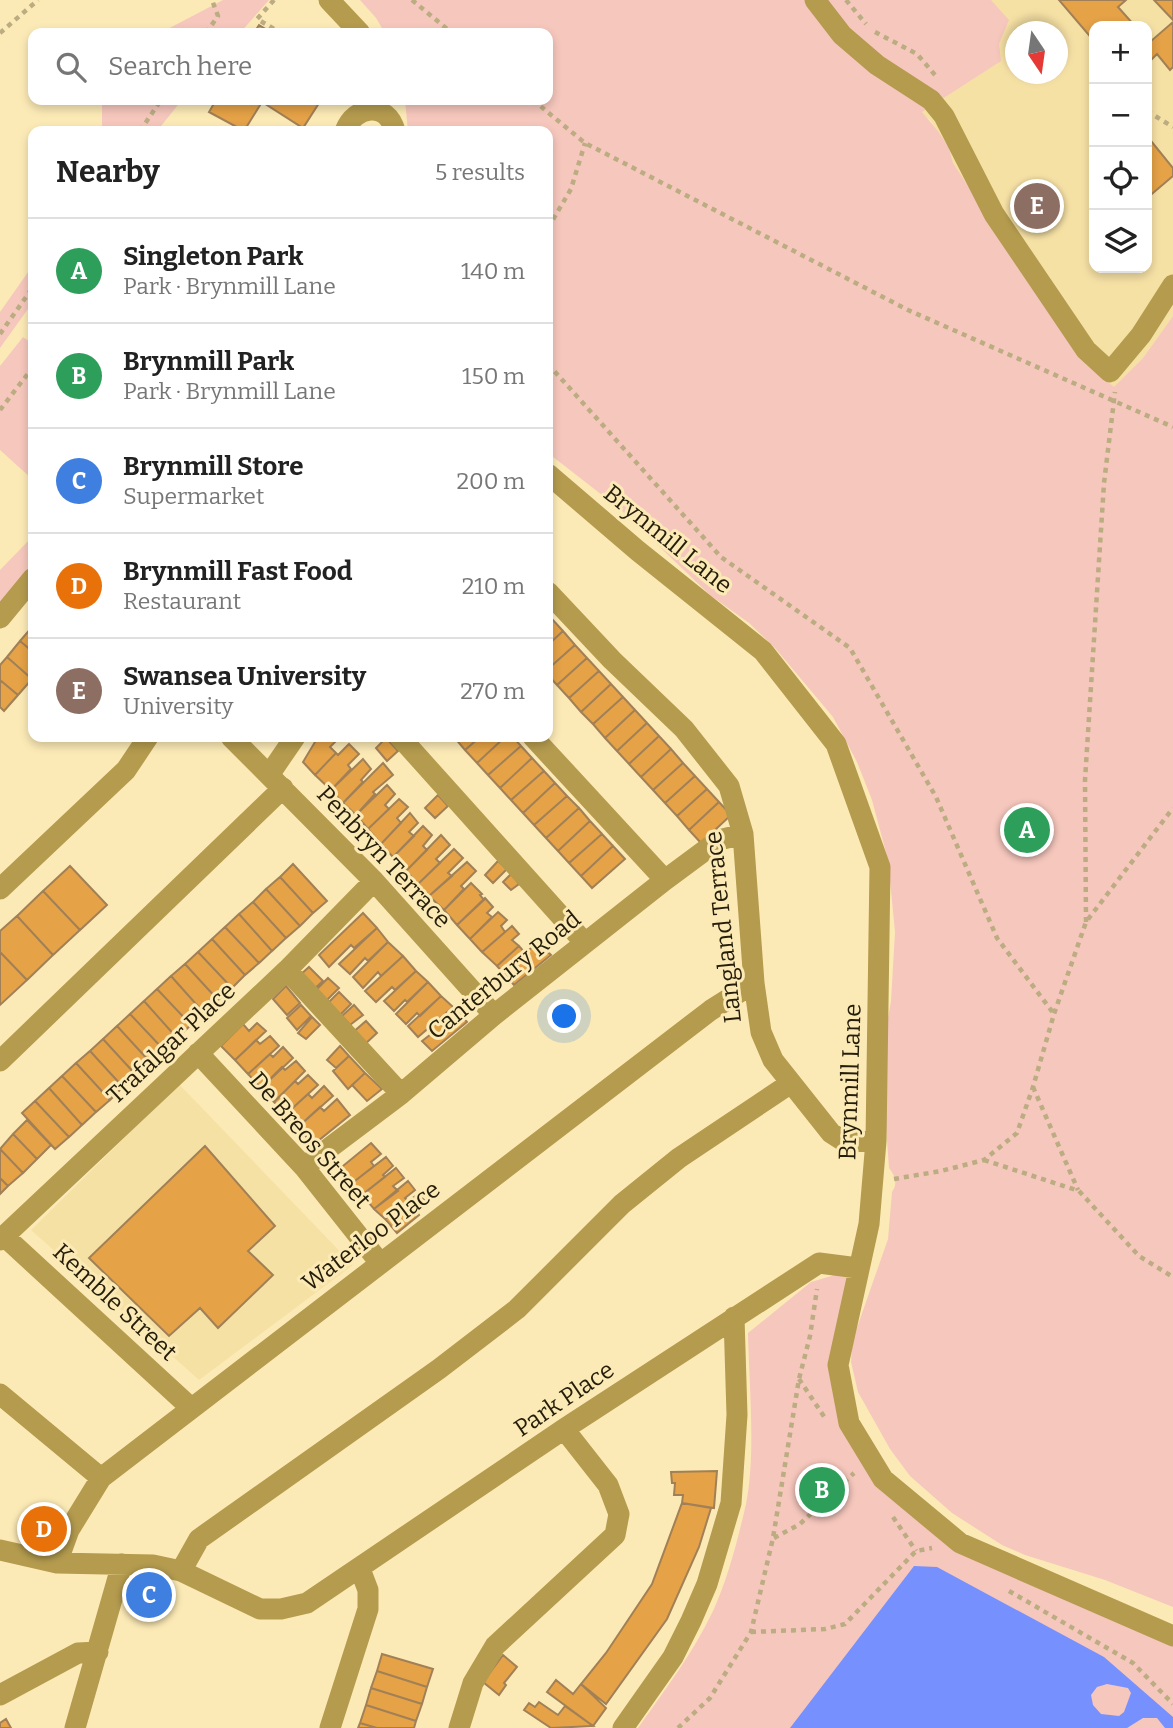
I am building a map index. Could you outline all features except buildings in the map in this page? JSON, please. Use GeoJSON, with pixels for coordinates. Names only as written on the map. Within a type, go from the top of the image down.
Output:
{"type":"FeatureCollection","features":[{"type":"Feature","properties":{"kind":"street"},"geometry":{"type":"LineString","coordinates":[[330,0],[355,28]]}},
{"type":"Feature","properties":{"kind":"street"},"geometry":{"type":"LineString","coordinates":[[815,0],[842,35],[877,65],[931,100],[944,116],[994,214],[1086,350],[1110,372],[1141,335],[1173,285]]}},
{"type":"Feature","properties":{"kind":"street"},"geometry":{"type":"LineString","coordinates":[[348,126],[352,117],[379,105],[393,126]]}},
{"type":"Feature","properties":{"kind":"street","name":"Brynmill Lane"},"geometry":{"type":"LineString","coordinates":[[553,478],[638,551],[763,651],[836,744],[880,867],[876,1141],[873,1181],[869,1224],[838,1366],[849,1423],[883,1479],[960,1543],[1173,1636]]}},
{"type":"Feature","properties":{"kind":"street"},"geometry":{"type":"LineString","coordinates":[[0,618],[28,584]]}},
{"type":"Feature","properties":{"kind":"street","name":"Langland Terrace"},"geometry":{"type":"LineString","coordinates":[[553,597],[612,660],[684,729],[729,786],[743,834],[754,983],[761,1032],[773,1060],[831,1133],[845,1142],[876,1141]]}},
{"type":"Feature","properties":{"kind":"street"},"geometry":{"type":"LineString","coordinates":[[0,889],[126,770],[145,742]]}},
{"type":"Feature","properties":{"kind":"street","name":"Penbryn Terrace"},"geometry":{"type":"LineString","coordinates":[[237,742],[374,881],[494,1016]]}},
{"type":"Feature","properties":{"kind":"street"},"geometry":{"type":"LineString","coordinates":[[0,1061],[276,781],[293,742]]}},
{"type":"Feature","properties":{"kind":"street"},"geometry":{"type":"LineString","coordinates":[[404,742],[585,943]]}},
{"type":"Feature","properties":{"kind":"street"},"geometry":{"type":"LineString","coordinates":[[538,742],[665,880]]}},
{"type":"Feature","properties":{"kind":"street","name":"Canterbury Road"},"geometry":{"type":"LineString","coordinates":[[304,1167],[401,1094],[665,880],[719,840],[743,834]]}},
{"type":"Feature","properties":{"kind":"street","name":"Trafalgar Place"},"geometry":{"type":"LineString","coordinates":[[2,1238],[287,970],[374,881]]}},
{"type":"Feature","properties":{"kind":"street"},"geometry":{"type":"LineString","coordinates":[[287,970],[401,1094]]}},
{"type":"Feature","properties":{"kind":"street","name":"Waterloo Place"},"geometry":{"type":"LineString","coordinates":[[57,1563],[69,1530],[101,1478],[190,1407],[711,1010],[754,983]]}},
{"type":"Feature","properties":{"kind":"street","name":"De Breos Street"},"geometry":{"type":"LineString","coordinates":[[198,1053],[304,1167],[380,1263]]}},
{"type":"Feature","properties":{"kind":"street"},"geometry":{"type":"LineString","coordinates":[[0,1550],[57,1563],[153,1565],[181,1571],[199,1539],[439,1369],[517,1309],[622,1203],[679,1158],[791,1083]]}},
{"type":"Feature","properties":{"kind":"street","name":"Kemble Street"},"geometry":{"type":"LineString","coordinates":[[2,1238],[190,1407]]}},
{"type":"Feature","properties":{"kind":"street"},"geometry":{"type":"LineString","coordinates":[[819,1263],[858,1268]]}},
{"type":"Feature","properties":{"kind":"street","name":"Park Place"},"geometry":{"type":"LineString","coordinates":[[181,1571],[260,1609],[282,1609],[307,1603],[564,1429],[819,1263]]}},
{"type":"Feature","properties":{"kind":"street"},"geometry":{"type":"LineString","coordinates":[[623,1728],[673,1657],[691,1620],[707,1584],[730,1503],[737,1415],[734,1317]]}},
{"type":"Feature","properties":{"kind":"street"},"geometry":{"type":"LineString","coordinates":[[0,1394],[101,1478]]}},
{"type":"Feature","properties":{"kind":"street"},"geometry":{"type":"LineString","coordinates":[[459,1728],[473,1683],[495,1646],[615,1535],[619,1514],[608,1485],[564,1429]]}},
{"type":"Feature","properties":{"kind":"street"},"geometry":{"type":"LineString","coordinates":[[75,1728],[122,1564]]}},
{"type":"Feature","properties":{"kind":"street"},"geometry":{"type":"LineString","coordinates":[[330,1728],[368,1609],[368,1590],[360,1569]]}},
{"type":"Feature","properties":{"kind":"street"},"geometry":{"type":"LineString","coordinates":[[0,1695],[78,1653],[98,1652]]}},
{"type":"Feature","properties":{"kind":"path"},"geometry":{"type":"LineString","coordinates":[[0,33],[16,22],[38,0]]}},
{"type":"Feature","properties":{"kind":"path"},"geometry":{"type":"LineString","coordinates":[[210,28],[218,16],[212,0]]}},
{"type":"Feature","properties":{"kind":"path"},"geometry":{"type":"LineString","coordinates":[[272,28],[257,19],[274,0]]}},
{"type":"Feature","properties":{"kind":"path"},"geometry":{"type":"LineString","coordinates":[[412,0],[446,28]]}},
{"type":"Feature","properties":{"kind":"path"},"geometry":{"type":"LineString","coordinates":[[846,0],[872,30],[917,54],[943,85]]}},
{"type":"Feature","properties":{"kind":"path"},"geometry":{"type":"LineString","coordinates":[[143,126],[158,105]]}},
{"type":"Feature","properties":{"kind":"path"},"geometry":{"type":"LineString","coordinates":[[539,105],[585,143],[908,310],[1173,428]]}},
{"type":"Feature","properties":{"kind":"path"},"geometry":{"type":"LineString","coordinates":[[1152,114],[1173,127]]}},
{"type":"Feature","properties":{"kind":"path"},"geometry":{"type":"LineString","coordinates":[[553,220],[571,189],[585,143]]}},
{"type":"Feature","properties":{"kind":"path"},"geometry":{"type":"LineString","coordinates":[[0,334],[28,295]]}},
{"type":"Feature","properties":{"kind":"path"},"geometry":{"type":"LineString","coordinates":[[553,370],[721,557],[850,648],[936,797],[997,938],[1054,1014]]}},
{"type":"Feature","properties":{"kind":"path"},"geometry":{"type":"LineString","coordinates":[[0,410],[28,373]]}},
{"type":"Feature","properties":{"kind":"path"},"geometry":{"type":"LineString","coordinates":[[1086,922],[1085,780],[1104,483],[1112,402]]}},
{"type":"Feature","properties":{"kind":"path"},"geometry":{"type":"LineString","coordinates":[[873,1181],[941,1171],[984,1160],[1017,1133],[1086,922],[1173,808]]}},
{"type":"Feature","properties":{"kind":"path"},"geometry":{"type":"LineString","coordinates":[[1033,1087],[1079,1191],[1139,1256],[1173,1277]]}},
{"type":"Feature","properties":{"kind":"path"},"geometry":{"type":"LineString","coordinates":[[984,1160],[1079,1191]]}},
{"type":"Feature","properties":{"kind":"path"},"geometry":{"type":"LineString","coordinates":[[678,1728],[710,1698],[751,1632],[774,1538],[799,1379],[815,1311],[819,1263]]}},
{"type":"Feature","properties":{"kind":"path"},"geometry":{"type":"LineString","coordinates":[[774,1538],[800,1524],[858,1469]]}},
{"type":"Feature","properties":{"kind":"path"},"geometry":{"type":"LineString","coordinates":[[751,1632],[825,1629],[845,1624],[916,1551],[935,1547]]}},
{"type":"Feature","properties":{"kind":"path"},"geometry":{"type":"LineString","coordinates":[[1005,1588],[1133,1663],[1173,1704]]}},
{"type":"Feature","properties":{"kind":"shaded area"},"geometry":{"type":"Polygon","coordinates":[[[223,0],[269,0],[244,28],[170,28],[223,0]]]}},
{"type":"Feature","properties":{"kind":"shaded area"},"geometry":{"type":"Polygon","coordinates":[[[360,0],[991,0],[1009,20],[1005,21],[1005,30],[999,44],[1001,61],[922,112],[938,131],[949,148],[953,163],[1087,365],[1114,387],[1143,358],[1173,316],[1173,1607],[1105,1580],[1025,1555],[1002,1545],[952,1513],[910,1476],[890,1449],[858,1392],[851,1362],[852,1342],[888,1239],[895,1183],[889,1168],[881,1058],[891,1001],[895,932],[888,860],[872,800],[857,762],[833,717],[775,648],[749,623],[710,595],[620,509],[553,457],[553,126],[408,126],[405,105],[553,105],[553,28],[382,28],[360,0]]]}},
{"type":"Feature","properties":{"kind":"shaded area"},"geometry":{"type":"Polygon","coordinates":[[[804,0],[1173,0],[1173,316],[1143,358],[1114,388],[1087,365],[965,183],[953,163],[949,148],[931,121],[896,92],[804,0]]]}},
{"type":"Feature","properties":{"kind":"shaded area"},"geometry":{"type":"Polygon","coordinates":[[[102,105],[178,105],[161,126],[102,126],[102,105]]]}},
{"type":"Feature","properties":{"kind":"shaded area"},"geometry":{"type":"Polygon","coordinates":[[[28,272],[28,309],[0,348],[0,312],[28,272]]]}},
{"type":"Feature","properties":{"kind":"shaded area"},"geometry":{"type":"Polygon","coordinates":[[[23,337],[28,340],[28,475],[0,450],[0,366],[23,337]]]}},
{"type":"Feature","properties":{"kind":"shaded area"},"geometry":{"type":"Polygon","coordinates":[[[28,541],[28,570],[0,606],[0,570],[28,541]]]}},
{"type":"Feature","properties":{"kind":"shaded area"},"geometry":{"type":"Polygon","coordinates":[[[179,1084],[353,1265],[199,1380],[31,1230],[179,1084]]]}},
{"type":"Feature","properties":{"kind":"shaded area"},"geometry":{"type":"Polygon","coordinates":[[[858,1268],[838,1366],[849,1423],[883,1479],[960,1543],[1173,1636],[1173,1728],[638,1728],[697,1642],[713,1611],[736,1545],[746,1504],[751,1464],[748,1333],[811,1282],[858,1268]]]}},
{"type":"Feature","properties":{"kind":"water"},"geometry":{"type":"Polygon","coordinates":[[[914,1566],[937,1567],[1104,1657],[1173,1717],[1173,1728],[1165,1728],[1157,1718],[1143,1718],[1127,1728],[790,1728],[914,1566]],[[1107,1684],[1097,1687],[1091,1695],[1093,1705],[1101,1714],[1119,1716],[1124,1712],[1131,1693],[1128,1688],[1107,1684]]]}},
{"type":"Feature","properties":{"kind":"place","name":"Swansea University"},"geometry":{"type":"Point","coordinates":[1037,206]}},
{"type":"Feature","properties":{"kind":"place","name":"Singleton Park"},"geometry":{"type":"Point","coordinates":[1027,830]}},
{"type":"Feature","properties":{"kind":"place","name":"Brynmill Park"},"geometry":{"type":"Point","coordinates":[822,1490]}},
{"type":"Feature","properties":{"kind":"place","name":"Brynmill Fast Food"},"geometry":{"type":"Point","coordinates":[44,1529]}},
{"type":"Feature","properties":{"kind":"place","name":"Brynmill Store"},"geometry":{"type":"Point","coordinates":[149,1595]}}]}
